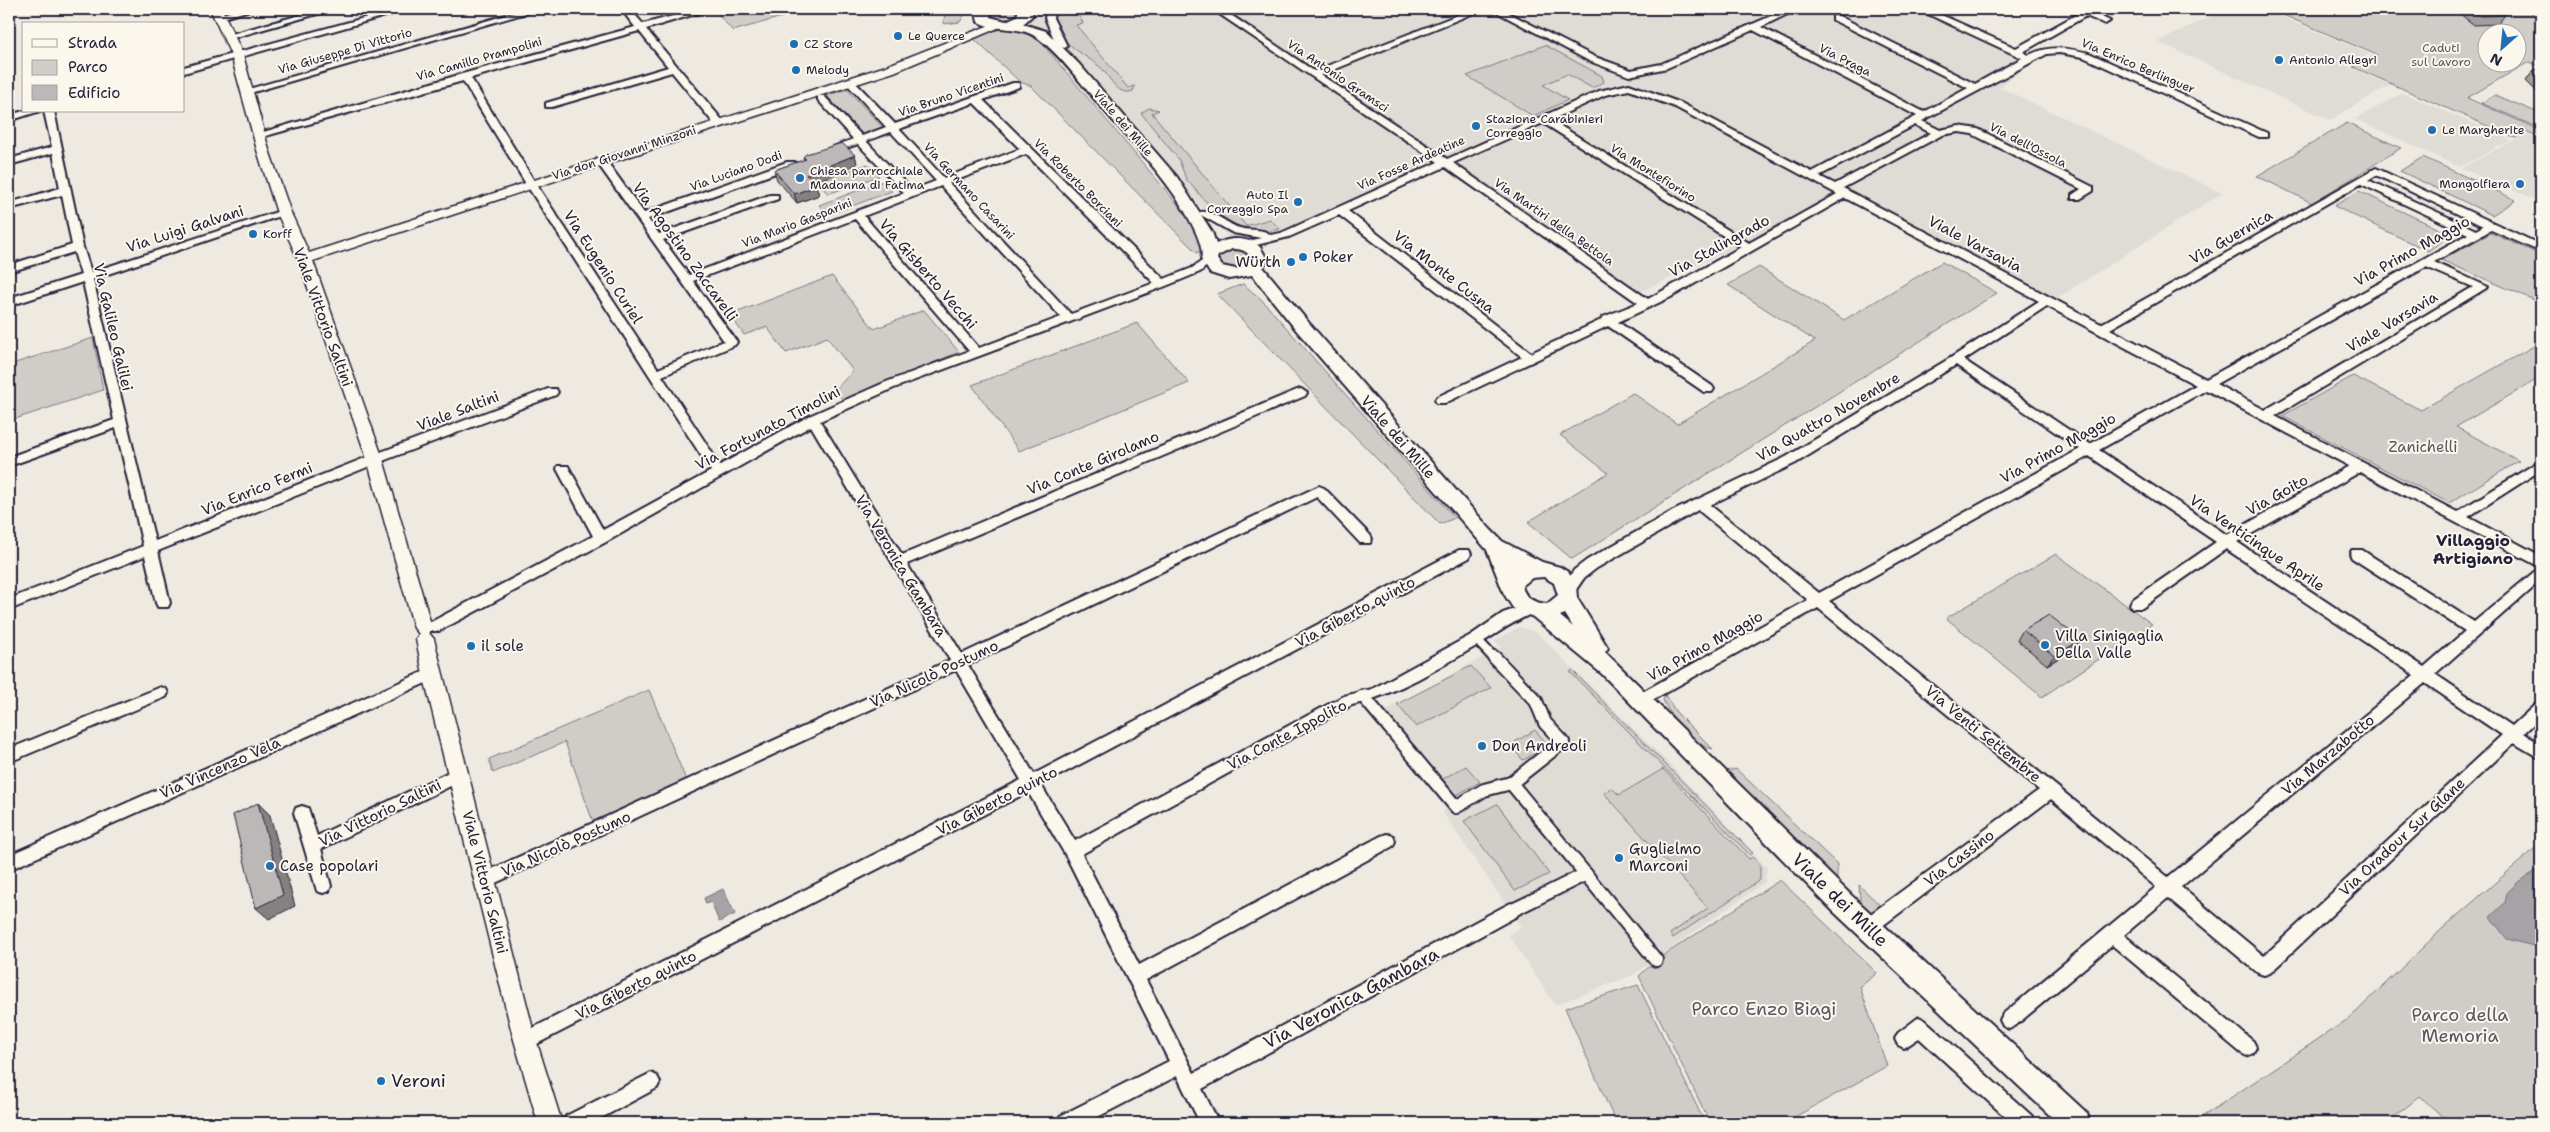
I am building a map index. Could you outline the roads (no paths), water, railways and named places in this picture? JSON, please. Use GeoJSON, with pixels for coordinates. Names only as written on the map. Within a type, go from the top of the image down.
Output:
{"type":"FeatureCollection","features":[{"type":"Feature","properties":{"kind":"main road","name":"Viale dei Mille"},"geometry":{"type":"LineString","coordinates":[[983,11],[987,22],[1006,24],[1042,34],[1074,67],[1204,214],[1228,238],[1255,251],[1257,263],[1303,327],[1438,484],[1495,546],[1512,585],[1515,598],[1535,610],[1610,668],[1867,927],[2076,1123]]}},
{"type":"Feature","properties":{"kind":"main road","name":"Viale dei Mille"},"geometry":{"type":"LineString","coordinates":[[1006,24],[1028,11],[1068,53],[1074,67]]}},
{"type":"Feature","properties":{"kind":"main road","name":"Viale dei Mille"},"geometry":{"type":"LineString","coordinates":[[1172,180],[1204,232],[1213,267],[1231,273],[1303,327]]}},
{"type":"Feature","properties":{"kind":"main road"},"geometry":{"type":"LineString","coordinates":[[1210,256],[1222,246],[1240,244]]}},
{"type":"Feature","properties":{"kind":"main road"},"geometry":{"type":"LineString","coordinates":[[1231,273],[1257,263]]}},
{"type":"Feature","properties":{"kind":"main road","name":"Viale dei Mille"},"geometry":{"type":"LineString","coordinates":[[1495,546],[1561,578],[1568,595],[1610,668]]}},
{"type":"Feature","properties":{"kind":"main road"},"geometry":{"type":"LineString","coordinates":[[1512,585],[1520,573],[1546,571]]}},
{"type":"Feature","properties":{"kind":"main road"},"geometry":{"type":"LineString","coordinates":[[1535,610],[1557,609],[1568,595]]}},
{"type":"Feature","properties":{"kind":"street"},"geometry":{"type":"LineString","coordinates":[[218,13],[249,9]]}},
{"type":"Feature","properties":{"kind":"street"},"geometry":{"type":"LineString","coordinates":[[229,36],[330,9]]}},
{"type":"Feature","properties":{"kind":"street"},"geometry":{"type":"LineString","coordinates":[[185,70],[406,9]]}},
{"type":"Feature","properties":{"kind":"street","name":"Via Giuseppe Di Vittorio"},"geometry":{"type":"LineString","coordinates":[[247,91],[536,9]]}},
{"type":"Feature","properties":{"kind":"street"},"geometry":{"type":"LineString","coordinates":[[625,9],[719,123]]}},
{"type":"Feature","properties":{"kind":"street","name":"Via Camillo Prampolini"},"geometry":{"type":"LineString","coordinates":[[258,136],[465,76],[708,9]]}},
{"type":"Feature","properties":{"kind":"street","name":"Viale dei Mille"},"geometry":{"type":"LineString","coordinates":[[1051,9],[1049,18],[1062,46]]}},
{"type":"Feature","properties":{"kind":"street","name":"Via Antonio Gramsci"},"geometry":{"type":"LineString","coordinates":[[1216,9],[1446,163]]}},
{"type":"Feature","properties":{"kind":"street"},"geometry":{"type":"LineString","coordinates":[[1314,74],[1480,9]]}},
{"type":"Feature","properties":{"kind":"street","name":"Viale Varsavia"},"geometry":{"type":"LineString","coordinates":[[1495,9],[1592,59],[1640,74],[1670,101]]}},
{"type":"Feature","properties":{"kind":"street"},"geometry":{"type":"LineString","coordinates":[[1618,80],[1620,74],[1664,66],[1794,9]]}},
{"type":"Feature","properties":{"kind":"street"},"geometry":{"type":"LineString","coordinates":[[1921,9],[2029,58]]}},
{"type":"Feature","properties":{"kind":"street"},"geometry":{"type":"LineString","coordinates":[[1933,14],[1943,9]]}},
{"type":"Feature","properties":{"kind":"street","name":"Via don Giovanni Minzoni"},"geometry":{"type":"LineString","coordinates":[[943,47],[983,11]]}},
{"type":"Feature","properties":{"kind":"street","name":"Viale Vittorio Saltini"},"geometry":{"type":"LineString","coordinates":[[218,13],[237,55],[258,136],[284,213],[305,259],[375,459],[427,632],[432,674],[457,775],[525,1040],[550,1123]]}},
{"type":"Feature","properties":{"kind":"street"},"geometry":{"type":"LineString","coordinates":[[2016,52],[2086,13],[2105,21]]}},
{"type":"Feature","properties":{"kind":"street"},"geometry":{"type":"LineString","coordinates":[[1836,18],[1976,88]]}},
{"type":"Feature","properties":{"kind":"street","name":"Via don Giovanni Minzoni"},"geometry":{"type":"LineString","coordinates":[[305,259],[601,160],[850,82],[1006,24]]}},
{"type":"Feature","properties":{"kind":"street","name":"Via Praga"},"geometry":{"type":"LineString","coordinates":[[1754,27],[1925,116]]}},
{"type":"Feature","properties":{"kind":"street","name":"Via Enrico Berlinguer"},"geometry":{"type":"LineString","coordinates":[[1811,176],[1915,122],[2029,58],[2051,50],[2079,53],[2262,135]]}},
{"type":"Feature","properties":{"kind":"street","name":"Viale Varsavia"},"geometry":{"type":"LineString","coordinates":[[1592,59],[1631,88],[1670,101],[2541,562]]}},
{"type":"Feature","properties":{"kind":"street"},"geometry":{"type":"LineString","coordinates":[[1631,88],[1641,87],[1664,66]]}},
{"type":"Feature","properties":{"kind":"street"},"geometry":{"type":"LineString","coordinates":[[550,104],[675,68]]}},
{"type":"Feature","properties":{"kind":"street","name":"Via Eugenio Curiel"},"geometry":{"type":"LineString","coordinates":[[465,76],[531,184],[718,472]]}},
{"type":"Feature","properties":{"kind":"street","name":"Via Fosse Ardeatine"},"geometry":{"type":"LineString","coordinates":[[1602,93],[1618,80]]}},
{"type":"Feature","properties":{"kind":"street","name":"Via Germano Casarini"},"geometry":{"type":"LineString","coordinates":[[850,82],[1069,319]]}},
{"type":"Feature","properties":{"kind":"street","name":"Via Bruno Vicentini"},"geometry":{"type":"LineString","coordinates":[[894,128],[1016,85]]}},
{"type":"Feature","properties":{"kind":"street","name":"Via Fosse Ardeatine"},"geometry":{"type":"LineString","coordinates":[[1257,263],[1264,251],[1286,235],[1602,93],[1631,88]]}},
{"type":"Feature","properties":{"kind":"street"},"geometry":{"type":"LineString","coordinates":[[821,98],[910,194]]}},
{"type":"Feature","properties":{"kind":"street","name":"Via Roberto Borciani"},"geometry":{"type":"LineString","coordinates":[[976,99],[1162,284]]}},
{"type":"Feature","properties":{"kind":"street"},"geometry":{"type":"LineString","coordinates":[[9,118],[31,112]]}},
{"type":"Feature","properties":{"kind":"street","name":"Via Galileo Galilei"},"geometry":{"type":"LineString","coordinates":[[49,112],[78,247],[88,277],[120,422],[151,548]]}},
{"type":"Feature","properties":{"kind":"street","name":"Via Montefiorino"},"geometry":{"type":"LineString","coordinates":[[1543,119],[1750,248]]}},
{"type":"Feature","properties":{"kind":"street"},"geometry":{"type":"LineString","coordinates":[[1915,122],[1939,133]]}},
{"type":"Feature","properties":{"kind":"street"},"geometry":{"type":"LineString","coordinates":[[822,154],[894,128]]}},
{"type":"Feature","properties":{"kind":"street","name":"Via dell'Ossola"},"geometry":{"type":"LineString","coordinates":[[1939,133],[1959,129],[1974,131],[2089,189],[2076,197]]}},
{"type":"Feature","properties":{"kind":"street"},"geometry":{"type":"LineString","coordinates":[[1839,192],[1939,133]]}},
{"type":"Feature","properties":{"kind":"street"},"geometry":{"type":"LineString","coordinates":[[9,162],[57,149]]}},
{"type":"Feature","properties":{"kind":"street","name":"Via Mario Gasparini"},"geometry":{"type":"LineString","coordinates":[[688,279],[1027,150]]}},
{"type":"Feature","properties":{"kind":"street","name":"Via Agostino Zaccarelli"},"geometry":{"type":"LineString","coordinates":[[601,160],[732,342],[655,375]]}},
{"type":"Feature","properties":{"kind":"street","name":"Via Luciano Dodi"},"geometry":{"type":"LineString","coordinates":[[643,217],[803,160]]}},
{"type":"Feature","properties":{"kind":"street","name":"Via Martiri della Bettola"},"geometry":{"type":"LineString","coordinates":[[1446,163],[1646,304]]}},
{"type":"Feature","properties":{"kind":"street","name":"Via Guernica"},"geometry":{"type":"LineString","coordinates":[[2101,329],[2376,171],[2492,225]]}},
{"type":"Feature","properties":{"kind":"street"},"geometry":{"type":"LineString","coordinates":[[2360,180],[2476,234]]}},
{"type":"Feature","properties":{"kind":"street"},"geometry":{"type":"LineString","coordinates":[[9,206],[66,190]]}},
{"type":"Feature","properties":{"kind":"street","name":"Via Stalingrado"},"geometry":{"type":"LineString","coordinates":[[1441,400],[1607,320],[1646,304],[1750,248],[1839,192]]}},
{"type":"Feature","properties":{"kind":"street"},"geometry":{"type":"LineString","coordinates":[[658,238],[774,197]]}},
{"type":"Feature","properties":{"kind":"street","name":"Via Monte Cusna"},"geometry":{"type":"LineString","coordinates":[[1340,210],[1530,358]]}},
{"type":"Feature","properties":{"kind":"street","name":"Via Luigi Galvani"},"geometry":{"type":"LineString","coordinates":[[9,302],[284,213]]}},
{"type":"Feature","properties":{"kind":"street","name":"Via Fosse Ardeatine"},"geometry":{"type":"LineString","coordinates":[[1204,214],[1229,228],[1246,234],[1286,235]]}},
{"type":"Feature","properties":{"kind":"street","name":"Via Gisberto Vecchi"},"geometry":{"type":"LineString","coordinates":[[857,215],[976,353]]}},
{"type":"Feature","properties":{"kind":"street"},"geometry":{"type":"LineString","coordinates":[[2492,225],[2541,249]]}},
{"type":"Feature","properties":{"kind":"street","name":"Via Primo Maggio"},"geometry":{"type":"LineString","coordinates":[[1640,700],[2492,225]]}},
{"type":"Feature","properties":{"kind":"street","name":"Via Fosse Ardeatine"},"geometry":{"type":"LineString","coordinates":[[1240,244],[1286,235]]}},
{"type":"Feature","properties":{"kind":"street"},"geometry":{"type":"LineString","coordinates":[[9,269],[78,247]]}},
{"type":"Feature","properties":{"kind":"street","name":"Via Fortunato Timolini"},"geometry":{"type":"LineString","coordinates":[[427,632],[601,538],[812,419],[890,385],[1162,284],[1196,270],[1210,256]]}},
{"type":"Feature","properties":{"kind":"street","name":"Viale Varsavia"},"geometry":{"type":"LineString","coordinates":[[2265,416],[2482,287],[2426,262]]}},
{"type":"Feature","properties":{"kind":"street","name":"Via Fortunato Timolini"},"geometry":{"type":"LineString","coordinates":[[1162,284],[1202,274],[1231,273]]}},
{"type":"Feature","properties":{"kind":"street","name":"Via Quattro Novembre"},"geometry":{"type":"LineString","coordinates":[[1546,571],[1576,570],[1592,564],[1700,504],[1791,460],[1956,360],[2048,300]]}},
{"type":"Feature","properties":{"kind":"street"},"geometry":{"type":"LineString","coordinates":[[1607,320],[1708,389]]}},
{"type":"Feature","properties":{"kind":"street","name":"Via Venticinque Aprile"},"geometry":{"type":"LineString","coordinates":[[1956,360],[2541,753]]}},
{"type":"Feature","properties":{"kind":"street","name":"Viale Saltini"},"geometry":{"type":"LineString","coordinates":[[375,459],[552,392]]}},
{"type":"Feature","properties":{"kind":"street","name":"Via Conte Girolamo"},"geometry":{"type":"LineString","coordinates":[[898,562],[1301,393]]}},
{"type":"Feature","properties":{"kind":"street","name":"Via Veronica Gambara"},"geometry":{"type":"LineString","coordinates":[[812,419],[1072,851],[1210,1123]]}},
{"type":"Feature","properties":{"kind":"street"},"geometry":{"type":"LineString","coordinates":[[9,462],[120,422]]}},
{"type":"Feature","properties":{"kind":"street","name":"Via Enrico Fermi"},"geometry":{"type":"LineString","coordinates":[[9,605],[375,459]]}},
{"type":"Feature","properties":{"kind":"street"},"geometry":{"type":"LineString","coordinates":[[2457,518],[2541,464]]}},
{"type":"Feature","properties":{"kind":"street","name":"Via Goito"},"geometry":{"type":"LineString","coordinates":[[2137,604],[2226,542],[2360,466]]}},
{"type":"Feature","properties":{"kind":"street"},"geometry":{"type":"LineString","coordinates":[[563,469],[601,538]]}},
{"type":"Feature","properties":{"kind":"street","name":"Via Nicolò Postumo"},"geometry":{"type":"LineString","coordinates":[[485,880],[959,663],[1319,492],[1366,539]]}},
{"type":"Feature","properties":{"kind":"street","name":"Via Venti Settembre"},"geometry":{"type":"LineString","coordinates":[[1700,504],[2052,790],[2168,889],[2264,967]]}},
{"type":"Feature","properties":{"kind":"street"},"geometry":{"type":"LineString","coordinates":[[151,548],[163,603]]}},
{"type":"Feature","properties":{"kind":"street","name":"Via Giberto quinto"},"geometry":{"type":"LineString","coordinates":[[525,1040],[1031,783],[1464,554]]}},
{"type":"Feature","properties":{"kind":"street"},"geometry":{"type":"LineString","coordinates":[[2357,554],[2475,630]]}},
{"type":"Feature","properties":{"kind":"street","name":"Via Quattro Novembre"},"geometry":{"type":"LineString","coordinates":[[1568,595],[1579,574],[1592,564]]}},
{"type":"Feature","properties":{"kind":"street","name":"Via Marzabotto"},"geometry":{"type":"LineString","coordinates":[[2009,1020],[2113,936],[2424,675],[2541,572]]}},
{"type":"Feature","properties":{"kind":"street","name":"Via Conte Ippolito"},"geometry":{"type":"LineString","coordinates":[[1072,851],[1349,700],[1375,694],[1476,639],[1508,617],[1535,610]]}},
{"type":"Feature","properties":{"kind":"street"},"geometry":{"type":"LineString","coordinates":[[1364,696],[1456,807],[1484,790],[1511,783],[1563,742],[1545,723],[1536,701],[1476,639]]}},
{"type":"Feature","properties":{"kind":"street","name":"Via Vincenzo Vela"},"geometry":{"type":"LineString","coordinates":[[9,863],[432,674]]}},
{"type":"Feature","properties":{"kind":"street"},"geometry":{"type":"LineString","coordinates":[[9,756],[161,693]]}},
{"type":"Feature","properties":{"kind":"street","name":"Via Oradour Sur Glane"},"geometry":{"type":"LineString","coordinates":[[2264,967],[2541,708]]}},
{"type":"Feature","properties":{"kind":"street","name":"Via Vittorio Saltini"},"geometry":{"type":"LineString","coordinates":[[323,886],[312,846],[457,775]]}},
{"type":"Feature","properties":{"kind":"street"},"geometry":{"type":"LineString","coordinates":[[1511,783],[1656,960]]}},
{"type":"Feature","properties":{"kind":"street","name":"Via Cassino"},"geometry":{"type":"LineString","coordinates":[[1867,927],[2052,790]]}},
{"type":"Feature","properties":{"kind":"street"},"geometry":{"type":"LineString","coordinates":[[302,813],[312,846]]}},
{"type":"Feature","properties":{"kind":"street"},"geometry":{"type":"LineString","coordinates":[[1136,976],[1386,841]]}},
{"type":"Feature","properties":{"kind":"street"},"geometry":{"type":"LineString","coordinates":[[1511,911],[1586,874]]}},
{"type":"Feature","properties":{"kind":"street","name":"Via Veronica Gambara"},"geometry":{"type":"LineString","coordinates":[[1191,1084],[1511,911]]}},
{"type":"Feature","properties":{"kind":"street"},"geometry":{"type":"LineString","coordinates":[[2113,936],[2247,1048]]}},
{"type":"Feature","properties":{"kind":"street"},"geometry":{"type":"LineString","coordinates":[[1904,1039],[1919,1026],[2025,1123]]}},
{"type":"Feature","properties":{"kind":"street"},"geometry":{"type":"LineString","coordinates":[[1067,1123],[1180,1064]]}},
{"type":"Feature","properties":{"kind":"street"},"geometry":{"type":"LineString","coordinates":[[573,1123],[651,1082]]}},
{"type":"Feature","properties":{"kind":"place","name":"Le Querce"},"geometry":{"type":"Point","coordinates":[898,36]}},
{"type":"Feature","properties":{"kind":"place","name":"CZ Store"},"geometry":{"type":"Point","coordinates":[794,44]}},
{"type":"Feature","properties":{"kind":"place","name":"Antonio Allegri"},"geometry":{"type":"Point","coordinates":[2279,60]}},
{"type":"Feature","properties":{"kind":"place","name":"Melody"},"geometry":{"type":"Point","coordinates":[796,70]}},
{"type":"Feature","properties":{"kind":"place","name":"Stazione Carabinieri Correggio"},"geometry":{"type":"Point","coordinates":[1476,126]}},
{"type":"Feature","properties":{"kind":"place","name":"Le Margherite"},"geometry":{"type":"Point","coordinates":[2432,130]}},
{"type":"Feature","properties":{"kind":"place","name":"Chiesa parrocchiale Madonna di Fatima"},"geometry":{"type":"Point","coordinates":[800,178]}},
{"type":"Feature","properties":{"kind":"place","name":"Mongolfiera"},"geometry":{"type":"Point","coordinates":[2520,184]}},
{"type":"Feature","properties":{"kind":"place","name":"Auto Il Correggio Spa"},"geometry":{"type":"Point","coordinates":[1298,202]}},
{"type":"Feature","properties":{"kind":"place","name":"Korff"},"geometry":{"type":"Point","coordinates":[253,234]}},
{"type":"Feature","properties":{"kind":"place","name":"Poker"},"geometry":{"type":"Point","coordinates":[1303,257]}},
{"type":"Feature","properties":{"kind":"place","name":"Würth"},"geometry":{"type":"Point","coordinates":[1291,262]}},
{"type":"Feature","properties":{"kind":"place","name":"Villa Sinigaglia Della Valle"},"geometry":{"type":"Point","coordinates":[2045,645]}},
{"type":"Feature","properties":{"kind":"place","name":"il sole"},"geometry":{"type":"Point","coordinates":[471,646]}},
{"type":"Feature","properties":{"kind":"place","name":"Don Andreoli"},"geometry":{"type":"Point","coordinates":[1482,746]}},
{"type":"Feature","properties":{"kind":"place","name":"Guglielmo Marconi"},"geometry":{"type":"Point","coordinates":[1619,858]}},
{"type":"Feature","properties":{"kind":"place","name":"Case popolari"},"geometry":{"type":"Point","coordinates":[270,866]}},
{"type":"Feature","properties":{"kind":"place","name":"Veroni"},"geometry":{"type":"Point","coordinates":[381,1081]}},
{"type":"Feature","properties":{"kind":"district","name":"Villaggio Artigiano"},"geometry":{"type":"Point","coordinates":[2473,549]}},
{"type":"Feature","properties":{"kind":"park label","name":"Caduti sul Lavoro"},"geometry":{"type":"Point","coordinates":[2441,55]}},
{"type":"Feature","properties":{"kind":"park label","name":"Zanichelli"},"geometry":{"type":"Point","coordinates":[2423,447]}},
{"type":"Feature","properties":{"kind":"park label","name":"Parco Enzo Biagi"},"geometry":{"type":"Point","coordinates":[1764,1009]}},
{"type":"Feature","properties":{"kind":"park label","name":"Parco della Memoria"},"geometry":{"type":"Point","coordinates":[2460,1025]}}]}
